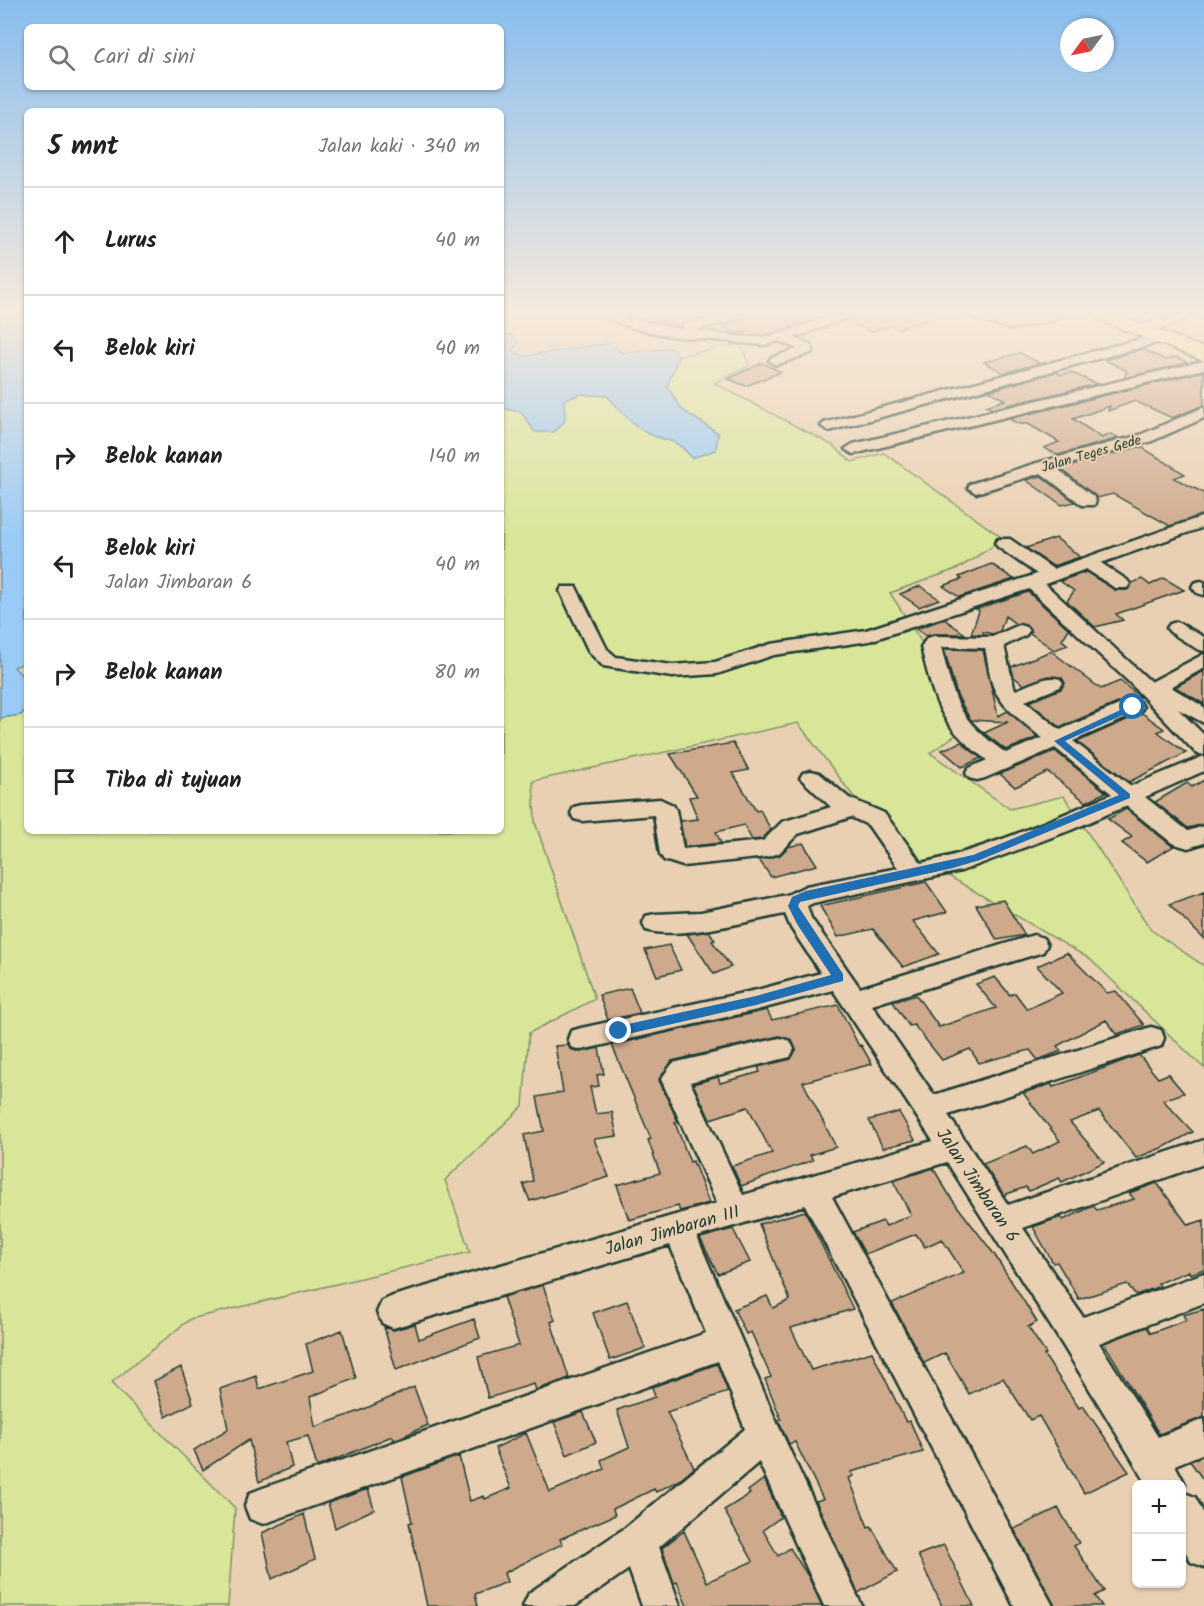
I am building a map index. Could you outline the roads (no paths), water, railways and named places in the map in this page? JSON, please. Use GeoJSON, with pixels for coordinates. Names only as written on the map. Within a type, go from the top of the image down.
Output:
{"type":"FeatureCollection","features":[{"type":"Feature","properties":{"kind":"street"},"geometry":{"type":"LineString","coordinates":[[830,426],[960,390]]}},
{"type":"Feature","properties":{"kind":"street"},"geometry":{"type":"LineString","coordinates":[[853,449],[1100,390]]}},
{"type":"Feature","properties":{"kind":"street","name":"Jalan Teges Gede"},"geometry":{"type":"LineString","coordinates":[[976,488],[1043,466],[1146,438],[1204,412]]}},
{"type":"Feature","properties":{"kind":"street"},"geometry":{"type":"LineString","coordinates":[[1043,466],[1088,501]]}},
{"type":"Feature","properties":{"kind":"street"},"geometry":{"type":"LineString","coordinates":[[1004,479],[1022,493]]}},
{"type":"Feature","properties":{"kind":"street"},"geometry":{"type":"LineString","coordinates":[[569,591],[599,652],[605,659],[617,664],[654,669],[722,668],[771,650],[852,640],[1041,579],[1204,521]]}},
{"type":"Feature","properties":{"kind":"street"},"geometry":{"type":"LineString","coordinates":[[1004,543],[1153,689],[1204,748]]}},
{"type":"Feature","properties":{"kind":"street"},"geometry":{"type":"LineString","coordinates":[[1087,562],[1121,584]]}},
{"type":"Feature","properties":{"kind":"street"},"geometry":{"type":"LineString","coordinates":[[1177,628],[1204,645]]}},
{"type":"Feature","properties":{"kind":"street"},"geometry":{"type":"LineString","coordinates":[[994,644],[1019,632]]}},
{"type":"Feature","properties":{"kind":"street"},"geometry":{"type":"LineString","coordinates":[[994,644],[988,641],[939,641],[932,644],[932,647],[947,704],[956,720],[963,729],[1003,761]]}},
{"type":"Feature","properties":{"kind":"street"},"geometry":{"type":"LineString","coordinates":[[994,644],[1004,688],[1011,699],[1034,722],[1184,839],[1188,840],[1204,834]]}},
{"type":"Feature","properties":{"kind":"street"},"geometry":{"type":"LineString","coordinates":[[1153,689],[1204,660]]}},
{"type":"Feature","properties":{"kind":"street"},"geometry":{"type":"LineString","coordinates":[[1011,699],[1053,683]]}},
{"type":"Feature","properties":{"kind":"street"},"geometry":{"type":"LineString","coordinates":[[1153,689],[1204,716]]}},
{"type":"Feature","properties":{"kind":"street"},"geometry":{"type":"LineString","coordinates":[[977,773],[1058,741],[1133,707]]}},
{"type":"Feature","properties":{"kind":"street"},"geometry":{"type":"LineString","coordinates":[[655,923],[701,921],[977,858],[1204,763]]}},
{"type":"Feature","properties":{"kind":"street"},"geometry":{"type":"LineString","coordinates":[[811,778],[838,801],[869,814],[880,824],[915,873]]}},
{"type":"Feature","properties":{"kind":"street"},"geometry":{"type":"LineString","coordinates":[[582,813],[660,807],[665,810],[672,854],[683,858],[767,849],[772,847],[782,833],[790,828],[854,808]]}},
{"type":"Feature","properties":{"kind":"street","name":"Jalan Jimbaran 6"},"geometry":{"type":"LineString","coordinates":[[800,899],[800,921],[1002,1221],[1159,1471]]}},
{"type":"Feature","properties":{"kind":"street"},"geometry":{"type":"LineString","coordinates":[[581,1039],[756,1000],[847,989],[1034,945]]}},
{"type":"Feature","properties":{"kind":"street"},"geometry":{"type":"LineString","coordinates":[[928,1109],[1151,1038]]}},
{"type":"Feature","properties":{"kind":"street"},"geometry":{"type":"LineString","coordinates":[[735,1212],[675,1078],[683,1071],[780,1049]]}},
{"type":"Feature","properties":{"kind":"street","name":"Jalan Jimbaran III"},"geometry":{"type":"LineString","coordinates":[[393,1312],[952,1148]]}},
{"type":"Feature","properties":{"kind":"street"},"geometry":{"type":"LineString","coordinates":[[1002,1221],[1202,1152]]}},
{"type":"Feature","properties":{"kind":"street"},"geometry":{"type":"LineString","coordinates":[[812,1189],[1034,1606]]}},
{"type":"Feature","properties":{"kind":"street"},"geometry":{"type":"LineString","coordinates":[[678,1227],[765,1435],[843,1606]]}},
{"type":"Feature","properties":{"kind":"street"},"geometry":{"type":"LineString","coordinates":[[1076,1336],[1204,1288]]}},
{"type":"Feature","properties":{"kind":"street"},"geometry":{"type":"LineString","coordinates":[[263,1506],[726,1342]]}},
{"type":"Feature","properties":{"kind":"street"},"geometry":{"type":"LineString","coordinates":[[542,1606],[638,1540],[765,1435]]}},
{"type":"Feature","properties":{"kind":"street"},"geometry":{"type":"LineString","coordinates":[[1159,1471],[1204,1436]]}},
{"type":"Feature","properties":{"kind":"street"},"geometry":{"type":"LineString","coordinates":[[1186,1517],[1204,1549]]}},
{"type":"Feature","properties":{"kind":"street"},"geometry":{"type":"LineString","coordinates":[[638,1540],[661,1606]]}},
{"type":"Feature","properties":{"kind":"water"},"geometry":{"type":"Polygon","coordinates":[[[0,390],[24,390],[24,663],[14,667],[24,678],[24,712],[21,715],[0,718],[0,390]]]}},
{"type":"Feature","properties":{"kind":"water"},"geometry":{"type":"Polygon","coordinates":[[[504,390],[669,390],[682,410],[718,433],[716,450],[692,458],[676,443],[649,434],[637,427],[607,396],[581,394],[564,400],[565,421],[554,432],[535,432],[521,412],[504,409],[504,390]]]}}]}
